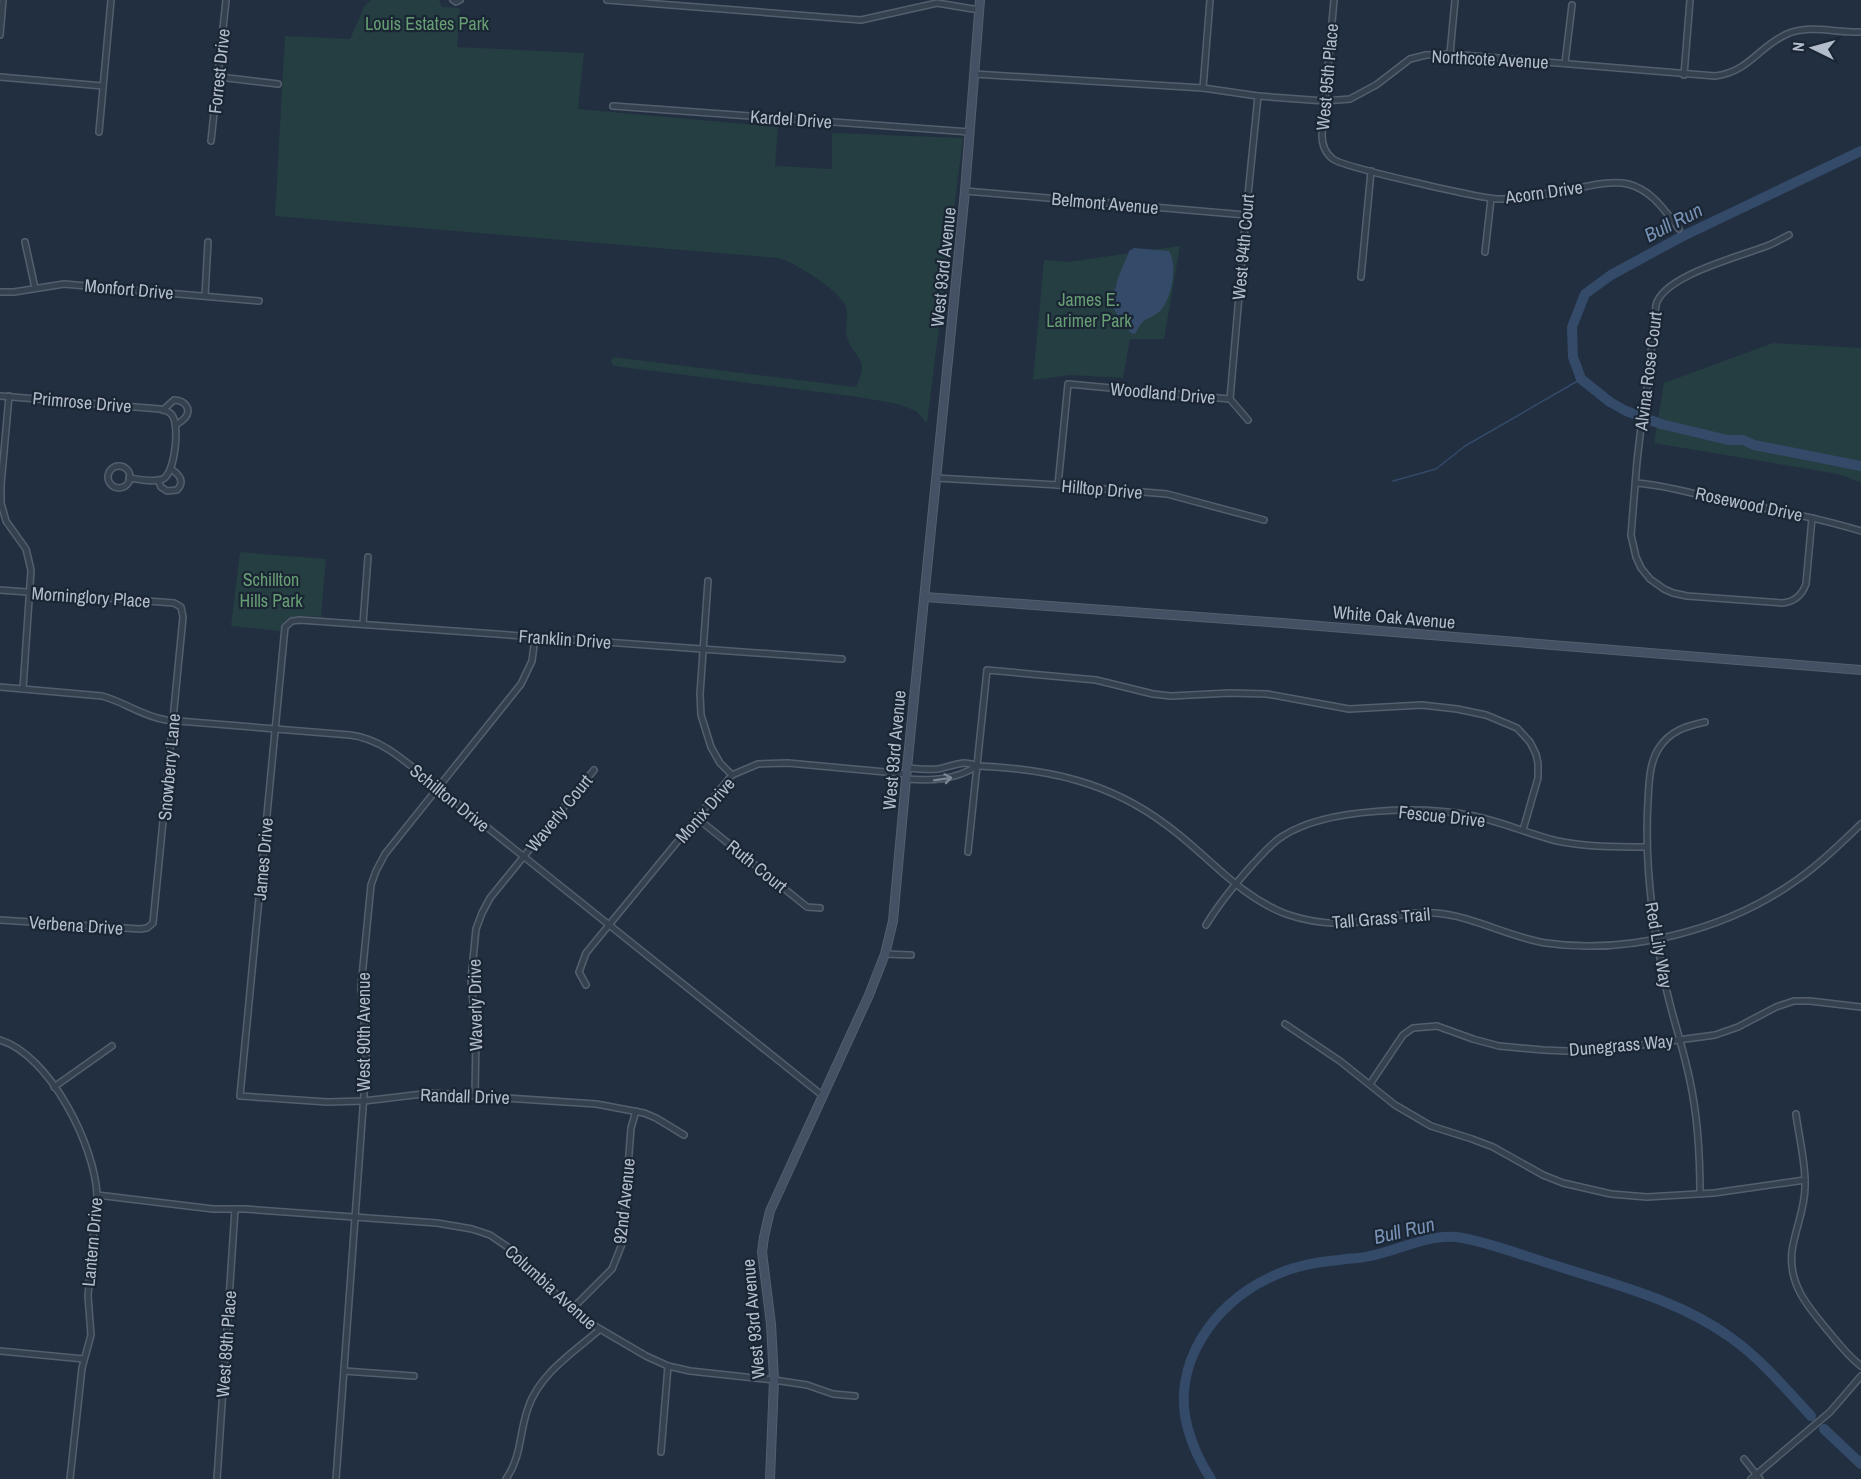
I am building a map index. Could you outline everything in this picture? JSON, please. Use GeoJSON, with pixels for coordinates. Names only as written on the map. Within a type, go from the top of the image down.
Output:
{"type":"FeatureCollection","features":[{"type":"Feature","properties":{"kind":"street"},"geometry":{"type":"LineString","coordinates":[[0,35],[3,0]]}},
{"type":"Feature","properties":{"kind":"street"},"geometry":{"type":"LineString","coordinates":[[99,132],[111,0]]}},
{"type":"Feature","properties":{"kind":"street","name":"Forrest Drive"},"geometry":{"type":"LineString","coordinates":[[211,141],[226,0]]}},
{"type":"Feature","properties":{"kind":"street"},"geometry":{"type":"LineString","coordinates":[[607,0],[861,20],[937,3],[979,10]]}},
{"type":"Feature","properties":{"kind":"street","name":"West 93rd Avenue"},"geometry":{"type":"LineString","coordinates":[[770,1479],[774,1380],[771,1324],[763,1268],[764,1237],[770,1211],[885,954],[893,921],[965,192],[980,0]]}},
{"type":"Feature","properties":{"kind":"street"},"geometry":{"type":"LineString","coordinates":[[1203,88],[1210,0]]}},
{"type":"Feature","properties":{"kind":"street","name":"West 95th Place"},"geometry":{"type":"LineString","coordinates":[[1327,153],[1322,141],[1334,0]]}},
{"type":"Feature","properties":{"kind":"street"},"geometry":{"type":"LineString","coordinates":[[1450,54],[1455,0]]}},
{"type":"Feature","properties":{"kind":"street"},"geometry":{"type":"LineString","coordinates":[[1684,75],[1690,0]]}},
{"type":"Feature","properties":{"kind":"street"},"geometry":{"type":"LineString","coordinates":[[1565,63],[1572,5]]}},
{"type":"Feature","properties":{"kind":"street","name":"Northcote Avenue"},"geometry":{"type":"LineString","coordinates":[[974,74],[1203,88],[1258,96],[1325,101],[1350,99],[1376,85],[1410,59],[1426,55],[1450,54],[1715,76],[1731,73],[1745,66],[1778,39],[1800,30],[1861,32]]}},
{"type":"Feature","properties":{"kind":"street"},"geometry":{"type":"LineString","coordinates":[[0,77],[103,86]]}},
{"type":"Feature","properties":{"kind":"street"},"geometry":{"type":"LineString","coordinates":[[219,77],[278,84]]}},
{"type":"Feature","properties":{"kind":"street","name":"West 94th Court"},"geometry":{"type":"LineString","coordinates":[[1230,399],[1258,96]]}},
{"type":"Feature","properties":{"kind":"street","name":"Kardel Drive"},"geometry":{"type":"LineString","coordinates":[[613,106],[970,132]]}},
{"type":"Feature","properties":{"kind":"street","name":"Acorn Drive"},"geometry":{"type":"LineString","coordinates":[[1327,153],[1337,162],[1491,199],[1512,198],[1600,184],[1625,183],[1653,198],[1678,229]]}},
{"type":"Feature","properties":{"kind":"street"},"geometry":{"type":"LineString","coordinates":[[1361,277],[1371,171]]}},
{"type":"Feature","properties":{"kind":"street","name":"Belmont Avenue"},"geometry":{"type":"LineString","coordinates":[[965,192],[1246,214]]}},
{"type":"Feature","properties":{"kind":"street"},"geometry":{"type":"LineString","coordinates":[[1485,252],[1491,199]]}},
{"type":"Feature","properties":{"kind":"street","name":"Alvina Rose Court"},"geometry":{"type":"LineString","coordinates":[[1789,235],[1686,277],[1659,296],[1642,421],[1631,535],[1636,557],[1644,572],[1654,583],[1664,589],[1678,594],[1782,603],[1796,598],[1803,592],[1806,584],[1812,518]]}},
{"type":"Feature","properties":{"kind":"street"},"geometry":{"type":"LineString","coordinates":[[25,242],[35,288]]}},
{"type":"Feature","properties":{"kind":"street"},"geometry":{"type":"LineString","coordinates":[[205,296],[208,242]]}},
{"type":"Feature","properties":{"kind":"street","name":"Monfort Drive"},"geometry":{"type":"LineString","coordinates":[[0,292],[64,284],[259,301]]}},
{"type":"Feature","properties":{"kind":"street","name":"Woodland Drive"},"geometry":{"type":"LineString","coordinates":[[1058,485],[1068,384],[1230,399],[1248,420]]}},
{"type":"Feature","properties":{"kind":"street","name":"Primrose Drive"},"geometry":{"type":"LineString","coordinates":[[0,396],[163,410],[174,400],[180,400],[186,404],[188,409],[186,416],[176,425],[171,469],[179,475],[181,480],[177,490],[167,491],[161,487],[158,480],[129,478]]}},
{"type":"Feature","properties":{"kind":"street"},"geometry":{"type":"LineString","coordinates":[[9,396],[0,494],[2,511],[6,521],[23,543],[31,570],[23,689]]}},
{"type":"Feature","properties":{"kind":"street"},"geometry":{"type":"LineString","coordinates":[[163,410],[173,416],[176,425]]}},
{"type":"Feature","properties":{"kind":"street","name":"Primrose Drive"},"geometry":{"type":"LineString","coordinates":[[121,467],[128,471],[129,478],[126,486],[119,488],[112,485],[108,477],[113,468],[121,467]]}},
{"type":"Feature","properties":{"kind":"street"},"geometry":{"type":"LineString","coordinates":[[158,480],[167,476],[171,469]]}},
{"type":"Feature","properties":{"kind":"street","name":"Hilltop Drive"},"geometry":{"type":"LineString","coordinates":[[936,478],[1167,494],[1264,520]]}},
{"type":"Feature","properties":{"kind":"street","name":"Rosewood Drive"},"geometry":{"type":"LineString","coordinates":[[1636,483],[1669,487],[1861,531]]}},
{"type":"Feature","properties":{"kind":"street"},"geometry":{"type":"LineString","coordinates":[[363,624],[368,557]]}},
{"type":"Feature","properties":{"kind":"street"},"geometry":{"type":"LineString","coordinates":[[708,581],[701,714],[711,747],[720,763],[732,775]]}},
{"type":"Feature","properties":{"kind":"street","name":"Morninglory Place"},"geometry":{"type":"LineString","coordinates":[[0,590],[172,603],[181,607]]}},
{"type":"Feature","properties":{"kind":"street","name":"White Oak Avenue"},"geometry":{"type":"LineString","coordinates":[[925,597],[1861,670]]}},
{"type":"Feature","properties":{"kind":"street","name":"Snowberry Lane"},"geometry":{"type":"LineString","coordinates":[[151,926],[155,916],[183,617],[181,607]]}},
{"type":"Feature","properties":{"kind":"street","name":"Franklin Drive"},"geometry":{"type":"LineString","coordinates":[[288,623],[300,620],[363,624],[842,659]]}},
{"type":"Feature","properties":{"kind":"street","name":"James Drive"},"geometry":{"type":"LineString","coordinates":[[240,1096],[284,634],[288,623]]}},
{"type":"Feature","properties":{"kind":"street","name":"West 90th Avenue"},"geometry":{"type":"LineString","coordinates":[[336,1479],[367,1057],[361,980],[371,885],[385,854],[521,684],[532,661],[535,637]]}},
{"type":"Feature","properties":{"kind":"street"},"geometry":{"type":"LineString","coordinates":[[968,852],[987,670],[1096,680],[1171,696],[1244,693],[1290,697],[1349,709],[1400,705],[1445,707],[1486,715],[1521,731],[1530,742],[1537,758],[1538,778],[1523,830]]}},
{"type":"Feature","properties":{"kind":"street","name":"Schillton Drive"},"geometry":{"type":"LineString","coordinates":[[0,687],[102,696],[116,700],[146,716],[173,721],[350,735],[375,741],[438,788],[823,1096]]}},
{"type":"Feature","properties":{"kind":"street","name":"Red Lily Way"},"geometry":{"type":"LineString","coordinates":[[1700,1194],[1696,1117],[1690,1079],[1665,982],[1649,887],[1647,848],[1650,780],[1656,753],[1664,741],[1676,731],[1705,723]]}},
{"type":"Feature","properties":{"kind":"street","name":"Monix Drive"},"geometry":{"type":"LineString","coordinates":[[586,985],[579,972],[586,954],[732,775],[758,764],[788,763],[907,774]]}},
{"type":"Feature","properties":{"kind":"street","name":"Tall Grass Trail"},"geometry":{"type":"LineString","coordinates":[[907,774],[964,763],[1060,775],[1088,783],[1119,796],[1152,814],[1236,884],[1267,906],[1293,916],[1320,922],[1348,923],[1399,914],[1429,913],[1459,917],[1520,937],[1557,944],[1587,946],[1684,933],[1710,925],[1762,902],[1808,872],[1861,824]]}},
{"type":"Feature","properties":{"kind":"street","name":"Tall Grass Trail"},"geometry":{"type":"LineString","coordinates":[[907,774],[934,780],[962,774],[977,766]]}},
{"type":"Feature","properties":{"kind":"street","name":"Waverly Court"},"geometry":{"type":"LineString","coordinates":[[523,857],[594,770]]}},
{"type":"Feature","properties":{"kind":"street","name":"Fescue Drive"},"geometry":{"type":"LineString","coordinates":[[1206,924],[1236,884],[1280,837],[1306,825],[1342,816],[1382,811],[1437,811],[1483,818],[1545,838],[1580,845],[1647,848]]}},
{"type":"Feature","properties":{"kind":"street","name":"Ruth Court"},"geometry":{"type":"LineString","coordinates":[[697,818],[807,907],[820,908]]}},
{"type":"Feature","properties":{"kind":"street","name":"Waverly Drive"},"geometry":{"type":"LineString","coordinates":[[475,1095],[476,1037],[471,989],[479,919],[487,903],[523,857]]}},
{"type":"Feature","properties":{"kind":"street","name":"Verbena Drive"},"geometry":{"type":"LineString","coordinates":[[0,920],[140,929],[151,926]]}},
{"type":"Feature","properties":{"kind":"street"},"geometry":{"type":"LineString","coordinates":[[885,954],[911,955]]}},
{"type":"Feature","properties":{"kind":"street","name":"Dunegrass Way"},"geometry":{"type":"LineString","coordinates":[[1370,1084],[1403,1035],[1413,1028],[1424,1026],[1437,1026],[1499,1046],[1578,1052],[1602,1051],[1715,1035],[1794,1001],[1810,1000],[1861,1007]]}},
{"type":"Feature","properties":{"kind":"street"},"geometry":{"type":"LineString","coordinates":[[1285,1024],[1340,1061],[1395,1105],[1431,1126],[1493,1147],[1543,1175],[1563,1183],[1625,1196],[1700,1194],[1805,1180]]}},
{"type":"Feature","properties":{"kind":"street","name":"Lantern Drive"},"geometry":{"type":"LineString","coordinates":[[0,1040],[30,1056],[54,1087],[72,1113],[83,1137],[93,1169],[97,1196],[88,1290],[91,1335],[84,1359],[77,1401],[70,1479]]}},
{"type":"Feature","properties":{"kind":"street"},"geometry":{"type":"LineString","coordinates":[[54,1087],[112,1046]]}},
{"type":"Feature","properties":{"kind":"street","name":"Randall Drive"},"geometry":{"type":"LineString","coordinates":[[240,1096],[321,1102],[364,1101],[426,1093],[596,1104],[636,1111],[656,1118],[684,1135]]}},
{"type":"Feature","properties":{"kind":"street","name":"92nd Avenue"},"geometry":{"type":"LineString","coordinates":[[572,1310],[612,1269],[622,1244],[631,1128],[636,1111]]}},
{"type":"Feature","properties":{"kind":"street"},"geometry":{"type":"LineString","coordinates":[[1796,1114],[1805,1180],[1804,1202],[1792,1252],[1796,1286],[1809,1308],[1846,1352],[1861,1366]]}},
{"type":"Feature","properties":{"kind":"street","name":"Columbia Avenue"},"geometry":{"type":"LineString","coordinates":[[97,1196],[213,1209],[447,1224],[472,1229],[490,1235],[524,1258],[572,1310],[599,1330],[668,1366],[690,1371],[807,1385],[833,1394],[855,1396]]}},
{"type":"Feature","properties":{"kind":"street","name":"West 89th Place"},"geometry":{"type":"LineString","coordinates":[[217,1479],[235,1209]]}},
{"type":"Feature","properties":{"kind":"street"},"geometry":{"type":"LineString","coordinates":[[506,1479],[516,1459],[528,1407],[538,1388],[547,1375],[599,1330]]}},
{"type":"Feature","properties":{"kind":"street"},"geometry":{"type":"LineString","coordinates":[[0,1351],[84,1359]]}},
{"type":"Feature","properties":{"kind":"street"},"geometry":{"type":"LineString","coordinates":[[661,1452],[668,1366]]}},
{"type":"Feature","properties":{"kind":"street"},"geometry":{"type":"LineString","coordinates":[[344,1371],[414,1376]]}},
{"type":"Feature","properties":{"kind":"street"},"geometry":{"type":"LineString","coordinates":[[1751,1479],[1758,1476],[1830,1412],[1861,1376]]}},
{"type":"Feature","properties":{"kind":"street"},"geometry":{"type":"LineString","coordinates":[[1744,1459],[1758,1476]]}},
{"type":"Feature","properties":{"kind":"green space","name":"Louis Estates Park"},"geometry":{"type":"Polygon","coordinates":[[[371,0],[439,0],[442,7],[460,8],[457,47],[584,53],[578,109],[778,127],[775,166],[832,169],[832,133],[963,138],[927,423],[916,411],[898,404],[614,366],[611,362],[613,357],[856,387],[862,369],[860,359],[847,337],[845,305],[834,292],[815,277],[778,258],[275,216],[285,36],[350,39],[364,7],[371,0]]]}},
{"type":"Feature","properties":{"kind":"green space","name":"James E. Larimer Park"},"geometry":{"type":"Polygon","coordinates":[[[1180,246],[1164,339],[1130,339],[1123,378],[1070,375],[1033,380],[1044,260],[1068,262],[1180,246]]]}},
{"type":"Feature","properties":{"kind":"green space"},"geometry":{"type":"Polygon","coordinates":[[[1773,343],[1861,348],[1861,483],[1838,474],[1654,443],[1664,383],[1773,343]]]}},
{"type":"Feature","properties":{"kind":"green space","name":"Schillton Hills Park"},"geometry":{"type":"Polygon","coordinates":[[[240,552],[326,559],[321,617],[291,618],[280,631],[231,626],[240,552]]]}},
{"type":"Feature","properties":{"kind":"water"},"geometry":{"type":"Polygon","coordinates":[[[1134,248],[1169,251],[1172,257],[1173,273],[1168,298],[1160,311],[1144,321],[1136,333],[1132,334],[1129,326],[1114,308],[1111,298],[1129,251],[1134,248]]]}},
{"type":"Feature","properties":{"kind":"waterway","name":"Bull Run"},"geometry":{"type":"LineString","coordinates":[[1861,151],[1681,237],[1611,275],[1585,294],[1572,327],[1573,357],[1581,379],[1610,402],[1626,411],[1661,424],[1728,440],[1743,440],[1754,445],[1861,466]]}},
{"type":"Feature","properties":{"kind":"waterway","name":"Bull Run"},"geometry":{"type":"LineString","coordinates":[[1393,481],[1436,469],[1465,446],[1581,379]]}},
{"type":"Feature","properties":{"kind":"waterway","name":"Bull Run"},"geometry":{"type":"LineString","coordinates":[[1211,1479],[1188,1429],[1184,1405],[1185,1382],[1191,1360],[1201,1340],[1230,1304],[1249,1289],[1285,1271],[1321,1262],[1366,1257],[1439,1237],[1463,1238],[1498,1247],[1622,1286],[1689,1313],[1730,1337],[1752,1355],[1811,1416]]}},
{"type":"Feature","properties":{"kind":"waterway","name":"Bull Run"},"geometry":{"type":"LineString","coordinates":[[1824,1429],[1861,1464]]}}]}
